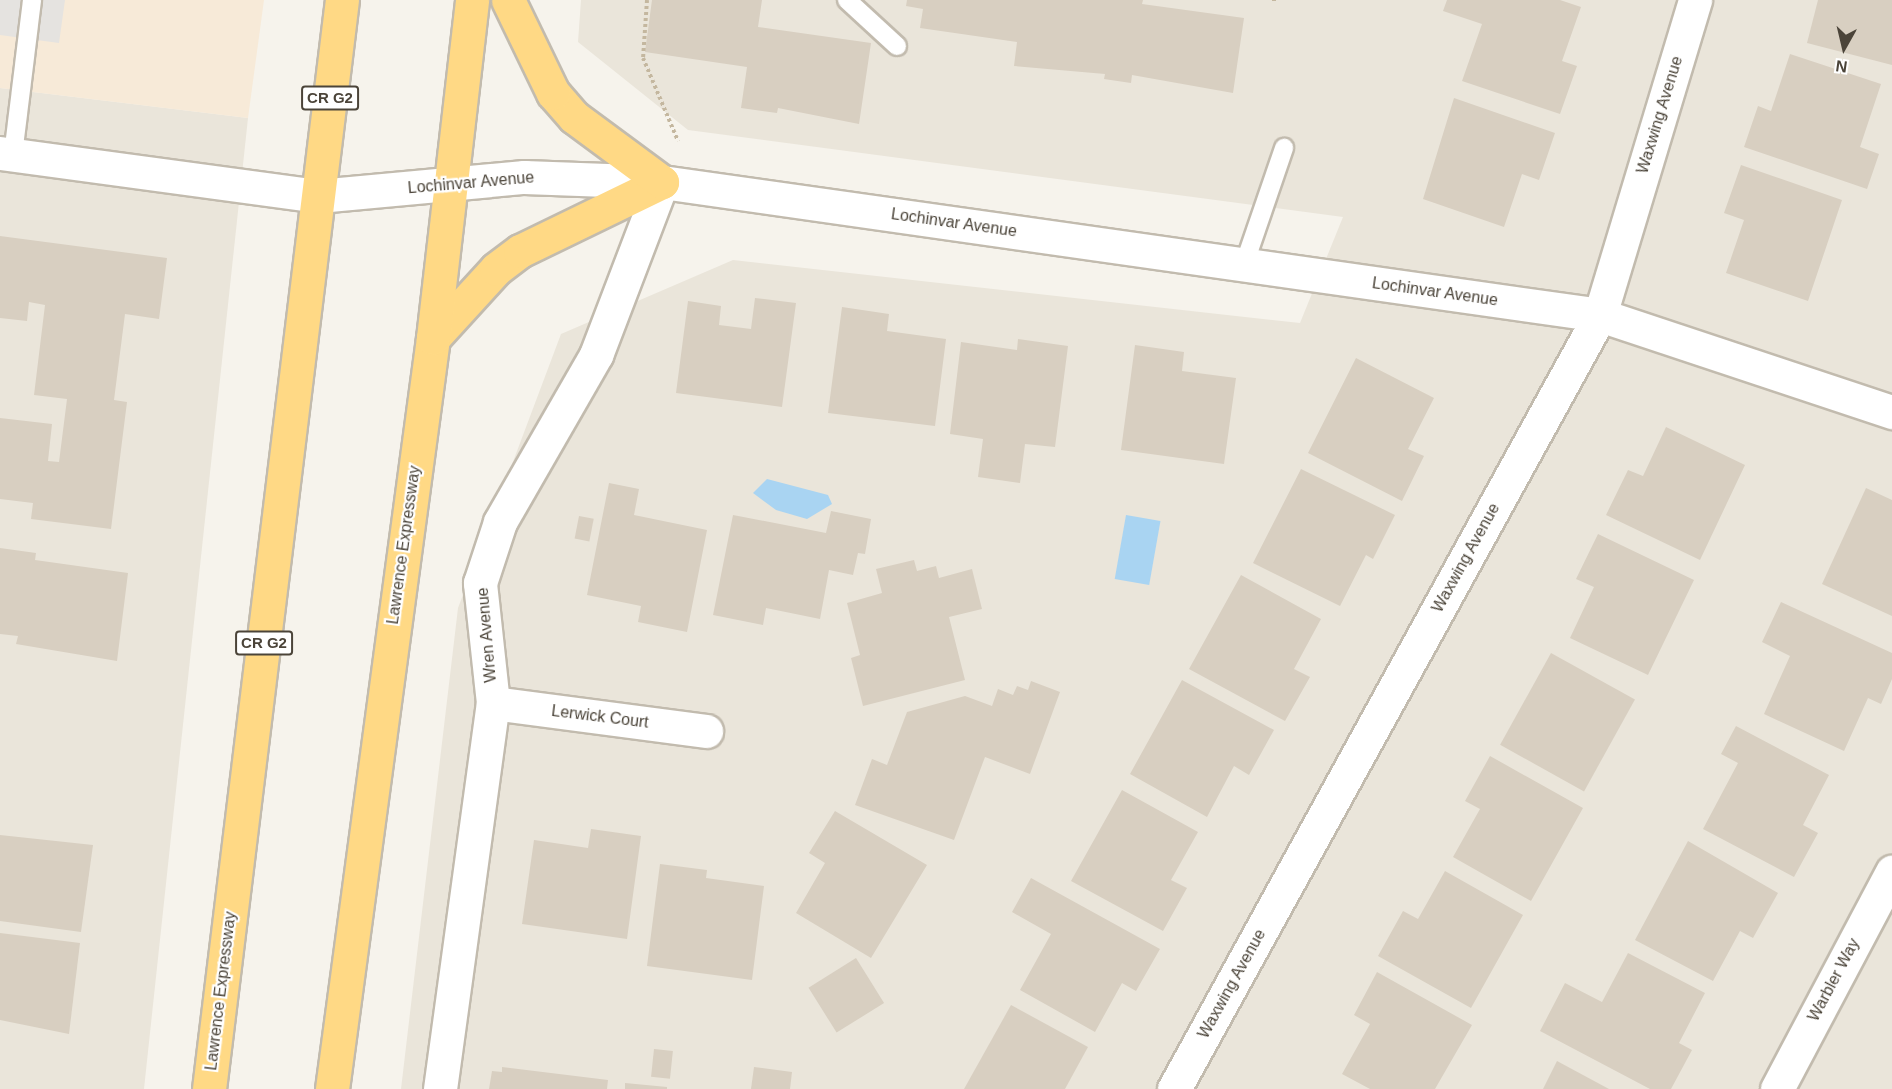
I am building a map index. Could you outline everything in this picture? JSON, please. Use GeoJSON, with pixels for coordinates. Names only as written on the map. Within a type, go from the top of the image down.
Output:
{"type":"FeatureCollection","features":[{"type":"Feature","properties":{"kind":"highway","name":"Lawrence Expressway"},"geometry":{"type":"LineString","coordinates":[[209,1089],[342,0]]}},
{"type":"Feature","properties":{"kind":"highway","name":"Lawrence Expressway"},"geometry":{"type":"LineString","coordinates":[[332,1089],[433,338],[447,186],[472,0]]}},
{"type":"Feature","properties":{"kind":"highway"},"geometry":{"type":"LineString","coordinates":[[433,338],[496,269],[520,251],[662,182],[574,117],[546,84],[508,0]]}},
{"type":"Feature","properties":{"kind":"street","name":"Waxwing Avenue"},"geometry":{"type":"LineString","coordinates":[[1174,1089],[1600,315],[1695,0]]}},
{"type":"Feature","properties":{"kind":"street","name":"Lochinvar Avenue"},"geometry":{"type":"LineString","coordinates":[[7,154],[318,196],[447,186],[524,177],[662,182],[1600,315],[1892,411]]}},
{"type":"Feature","properties":{"kind":"street","name":"Wren Avenue"},"geometry":{"type":"LineString","coordinates":[[440,1089],[493,703],[480,583],[500,522],[596,355],[662,182]]}},
{"type":"Feature","properties":{"kind":"street","name":"Lerwick Court"},"geometry":{"type":"LineString","coordinates":[[493,703],[706,731]]}},
{"type":"Feature","properties":{"kind":"street","name":"Warbler Way"},"geometry":{"type":"LineString","coordinates":[[1777,1089],[1892,872]]}},
{"type":"Feature","properties":{"kind":"lane"},"geometry":{"type":"LineString","coordinates":[[7,154],[32,0]]}},
{"type":"Feature","properties":{"kind":"lane"},"geometry":{"type":"LineString","coordinates":[[847,0],[897,46]]}},
{"type":"Feature","properties":{"kind":"lane"},"geometry":{"type":"LineString","coordinates":[[1244,265],[1284,147]]}},
{"type":"Feature","properties":{"kind":"path"},"geometry":{"type":"LineString","coordinates":[[647,0],[643,58],[678,141]]}},
{"type":"Feature","properties":{"kind":"shaded area"},"geometry":{"type":"Polygon","coordinates":[[[0,0],[264,0],[248,118],[0,88],[0,0]]]}},
{"type":"Feature","properties":{"kind":"shaded area"},"geometry":{"type":"Polygon","coordinates":[[[0,0],[65,0],[59,43],[0,35],[0,0]]]}},
{"type":"Feature","properties":{"kind":"shaded area"},"geometry":{"type":"Polygon","coordinates":[[[581,0],[1892,0],[1892,1089],[401,1089],[458,608],[561,334],[733,260],[1300,323],[1343,217],[688,130],[578,42],[581,0]]]}},
{"type":"Feature","properties":{"kind":"shaded area"},"geometry":{"type":"Polygon","coordinates":[[[0,88],[248,118],[144,1089],[0,1089],[0,88]]]}},
{"type":"Feature","properties":{"kind":"water"},"geometry":{"type":"Polygon","coordinates":[[[767,479],[828,495],[832,504],[807,519],[776,510],[753,493],[767,479]]]}},
{"type":"Feature","properties":{"kind":"water"},"geometry":{"type":"Polygon","coordinates":[[[1126,515],[1160,521],[1149,585],[1115,579],[1126,515]]]}},
{"type":"Feature","properties":{"kind":"building"},"geometry":{"type":"Polygon","coordinates":[[[652,0],[762,0],[758,27],[871,43],[859,124],[778,108],[777,113],[741,108],[747,67],[645,52],[652,0]]]}},
{"type":"Feature","properties":{"kind":"building"},"geometry":{"type":"Polygon","coordinates":[[[907,0],[1143,0],[1142,4],[1244,18],[1233,93],[1132,75],[1131,83],[1104,79],[1105,74],[1014,66],[1017,42],[920,28],[923,9],[906,6],[907,0]]]}},
{"type":"Feature","properties":{"kind":"building"},"geometry":{"type":"Polygon","coordinates":[[[1447,0],[1560,0],[1581,7],[1562,61],[1577,66],[1560,114],[1462,81],[1482,24],[1443,11],[1447,0]]]}},
{"type":"Feature","properties":{"kind":"building"},"geometry":{"type":"Polygon","coordinates":[[[1818,0],[1892,0],[1892,65],[1807,43],[1818,0]]]}},
{"type":"Feature","properties":{"kind":"building"},"geometry":{"type":"Polygon","coordinates":[[[1790,54],[1881,84],[1860,147],[1879,154],[1867,189],[1744,147],[1758,106],[1771,111],[1790,54]]]}},
{"type":"Feature","properties":{"kind":"building"},"geometry":{"type":"Polygon","coordinates":[[[1454,98],[1555,133],[1539,180],[1522,174],[1504,227],[1423,199],[1454,98]]]}},
{"type":"Feature","properties":{"kind":"building"},"geometry":{"type":"Polygon","coordinates":[[[1741,165],[1842,200],[1808,301],[1726,273],[1744,220],[1724,213],[1741,165]]]}},
{"type":"Feature","properties":{"kind":"building"},"geometry":{"type":"Polygon","coordinates":[[[0,236],[167,258],[159,319],[125,314],[114,400],[127,402],[111,529],[31,519],[33,503],[0,499],[0,418],[52,424],[48,461],[59,462],[67,399],[34,395],[45,305],[29,302],[27,321],[0,318],[0,236]]]}},
{"type":"Feature","properties":{"kind":"building"},"geometry":{"type":"Polygon","coordinates":[[[755,298],[796,303],[782,407],[676,393],[688,301],[721,306],[719,325],[751,329],[755,298]]]}},
{"type":"Feature","properties":{"kind":"building"},"geometry":{"type":"Polygon","coordinates":[[[842,307],[889,314],[887,331],[946,339],[935,426],[828,413],[842,307]]]}},
{"type":"Feature","properties":{"kind":"building"},"geometry":{"type":"Polygon","coordinates":[[[1018,339],[1068,346],[1055,447],[1025,444],[1020,483],[978,477],[983,439],[950,434],[961,342],[1017,350],[1018,339]]]}},
{"type":"Feature","properties":{"kind":"building"},"geometry":{"type":"Polygon","coordinates":[[[1135,345],[1184,352],[1182,371],[1236,378],[1224,464],[1121,450],[1135,345]]]}},
{"type":"Feature","properties":{"kind":"building"},"geometry":{"type":"Polygon","coordinates":[[[1356,358],[1434,398],[1408,449],[1424,456],[1402,501],[1308,453],[1356,358]]]}},
{"type":"Feature","properties":{"kind":"building"},"geometry":{"type":"Polygon","coordinates":[[[1666,427],[1745,465],[1700,560],[1606,515],[1628,470],[1643,476],[1666,427]]]}},
{"type":"Feature","properties":{"kind":"building"},"geometry":{"type":"Polygon","coordinates":[[[1301,469],[1395,515],[1373,559],[1366,555],[1340,606],[1253,563],[1301,469]]]}},
{"type":"Feature","properties":{"kind":"building"},"geometry":{"type":"Polygon","coordinates":[[[609,483],[639,489],[634,515],[707,530],[687,632],[638,622],[641,606],[587,595],[609,483]]]}},
{"type":"Feature","properties":{"kind":"building"},"geometry":{"type":"Polygon","coordinates":[[[1866,488],[1892,500],[1892,616],[1822,584],[1866,488]]]}},
{"type":"Feature","properties":{"kind":"building"},"geometry":{"type":"Polygon","coordinates":[[[831,511],[871,519],[865,554],[858,553],[853,575],[829,570],[820,619],[766,608],[763,625],[713,615],[733,515],[826,533],[831,511]]]}},
{"type":"Feature","properties":{"kind":"building"},"geometry":{"type":"Polygon","coordinates":[[[579,516],[594,519],[589,541],[575,539],[579,516]]]}},
{"type":"Feature","properties":{"kind":"building"},"geometry":{"type":"Polygon","coordinates":[[[1598,534],[1694,580],[1648,675],[1570,638],[1594,587],[1576,579],[1598,534]]]}},
{"type":"Feature","properties":{"kind":"building"},"geometry":{"type":"Polygon","coordinates":[[[0,548],[36,553],[35,560],[128,573],[117,661],[16,644],[18,636],[0,634],[0,548]]]}},
{"type":"Feature","properties":{"kind":"building"},"geometry":{"type":"Polygon","coordinates":[[[914,560],[917,571],[936,566],[939,578],[972,569],[982,609],[949,617],[965,680],[863,706],[851,658],[860,655],[847,603],[882,593],[876,569],[914,560]]]}},
{"type":"Feature","properties":{"kind":"building"},"geometry":{"type":"Polygon","coordinates":[[[1241,575],[1321,619],[1294,669],[1310,677],[1285,721],[1189,669],[1241,575]]]}},
{"type":"Feature","properties":{"kind":"building"},"geometry":{"type":"Polygon","coordinates":[[[1781,602],[1892,653],[1892,679],[1881,704],[1868,698],[1844,751],[1764,714],[1790,656],[1762,642],[1781,602]]]}},
{"type":"Feature","properties":{"kind":"building"},"geometry":{"type":"Polygon","coordinates":[[[1551,653],[1635,700],[1584,791],[1500,745],[1551,653]]]}},
{"type":"Feature","properties":{"kind":"building"},"geometry":{"type":"Polygon","coordinates":[[[1182,680],[1274,730],[1249,775],[1234,766],[1207,817],[1130,774],[1182,680]]]}},
{"type":"Feature","properties":{"kind":"building"},"geometry":{"type":"Polygon","coordinates":[[[1031,681],[1060,692],[1030,774],[985,757],[954,840],[855,805],[872,759],[887,765],[907,712],[965,696],[992,706],[998,689],[1013,695],[1017,686],[1028,690],[1031,681]]]}},
{"type":"Feature","properties":{"kind":"building"},"geometry":{"type":"Polygon","coordinates":[[[1736,726],[1829,775],[1803,825],[1818,833],[1794,877],[1703,829],[1738,763],[1721,754],[1736,726]]]}},
{"type":"Feature","properties":{"kind":"building"},"geometry":{"type":"Polygon","coordinates":[[[1490,756],[1583,808],[1531,901],[1453,857],[1480,809],[1465,801],[1490,756]]]}},
{"type":"Feature","properties":{"kind":"building"},"geometry":{"type":"Polygon","coordinates":[[[1122,790],[1198,832],[1171,880],[1187,888],[1163,931],[1071,881],[1122,790]]]}},
{"type":"Feature","properties":{"kind":"building"},"geometry":{"type":"Polygon","coordinates":[[[835,811],[927,865],[871,958],[796,913],[825,863],[809,853],[835,811]]]}},
{"type":"Feature","properties":{"kind":"building"},"geometry":{"type":"Polygon","coordinates":[[[591,829],[641,836],[627,939],[522,924],[534,840],[588,848],[591,829]]]}},
{"type":"Feature","properties":{"kind":"building"},"geometry":{"type":"Polygon","coordinates":[[[0,835],[93,845],[81,932],[0,921],[0,835]]]}},
{"type":"Feature","properties":{"kind":"building"},"geometry":{"type":"Polygon","coordinates":[[[1688,841],[1778,893],[1753,938],[1740,931],[1713,981],[1635,940],[1688,841]]]}},
{"type":"Feature","properties":{"kind":"building"},"geometry":{"type":"Polygon","coordinates":[[[660,864],[707,870],[706,878],[764,886],[752,980],[647,966],[660,864]]]}},
{"type":"Feature","properties":{"kind":"building"},"geometry":{"type":"Polygon","coordinates":[[[1445,871],[1523,915],[1471,1008],[1378,956],[1403,911],[1418,919],[1445,871]]]}},
{"type":"Feature","properties":{"kind":"building"},"geometry":{"type":"Polygon","coordinates":[[[1031,878],[1160,949],[1136,991],[1122,983],[1095,1032],[1020,990],[1051,934],[1012,912],[1031,878]]]}},
{"type":"Feature","properties":{"kind":"building"},"geometry":{"type":"Polygon","coordinates":[[[0,933],[80,943],[69,1034],[0,1020],[0,933]]]}},
{"type":"Feature","properties":{"kind":"building"},"geometry":{"type":"Polygon","coordinates":[[[1628,953],[1705,993],[1679,1043],[1692,1050],[1671,1089],[1650,1089],[1540,1031],[1565,983],[1602,1002],[1628,953]]]}},
{"type":"Feature","properties":{"kind":"building"},"geometry":{"type":"Polygon","coordinates":[[[856,958],[884,1003],[837,1033],[809,988],[856,958]]]}},
{"type":"Feature","properties":{"kind":"building"},"geometry":{"type":"Polygon","coordinates":[[[1377,972],[1472,1025],[1435,1089],[1370,1089],[1342,1074],[1370,1024],[1354,1015],[1377,972]]]}},
{"type":"Feature","properties":{"kind":"building"},"geometry":{"type":"Polygon","coordinates":[[[1011,1005],[1088,1047],[1065,1089],[964,1089],[1011,1005]]]}},
{"type":"Feature","properties":{"kind":"building"},"geometry":{"type":"Polygon","coordinates":[[[654,1049],[673,1051],[670,1079],[651,1077],[654,1049]]]}},
{"type":"Feature","properties":{"kind":"building"},"geometry":{"type":"Polygon","coordinates":[[[1557,1061],[1609,1089],[1543,1089],[1557,1061]]]}},
{"type":"Feature","properties":{"kind":"building"},"geometry":{"type":"Polygon","coordinates":[[[502,1067],[608,1080],[607,1089],[489,1089],[492,1071],[502,1072],[502,1067]]]}},
{"type":"Feature","properties":{"kind":"building"},"geometry":{"type":"Polygon","coordinates":[[[754,1067],[792,1072],[790,1089],[751,1089],[754,1067]]]}},
{"type":"Feature","properties":{"kind":"building"},"geometry":{"type":"Polygon","coordinates":[[[625,1083],[667,1087],[667,1089],[625,1089],[625,1083]]]}}]}
